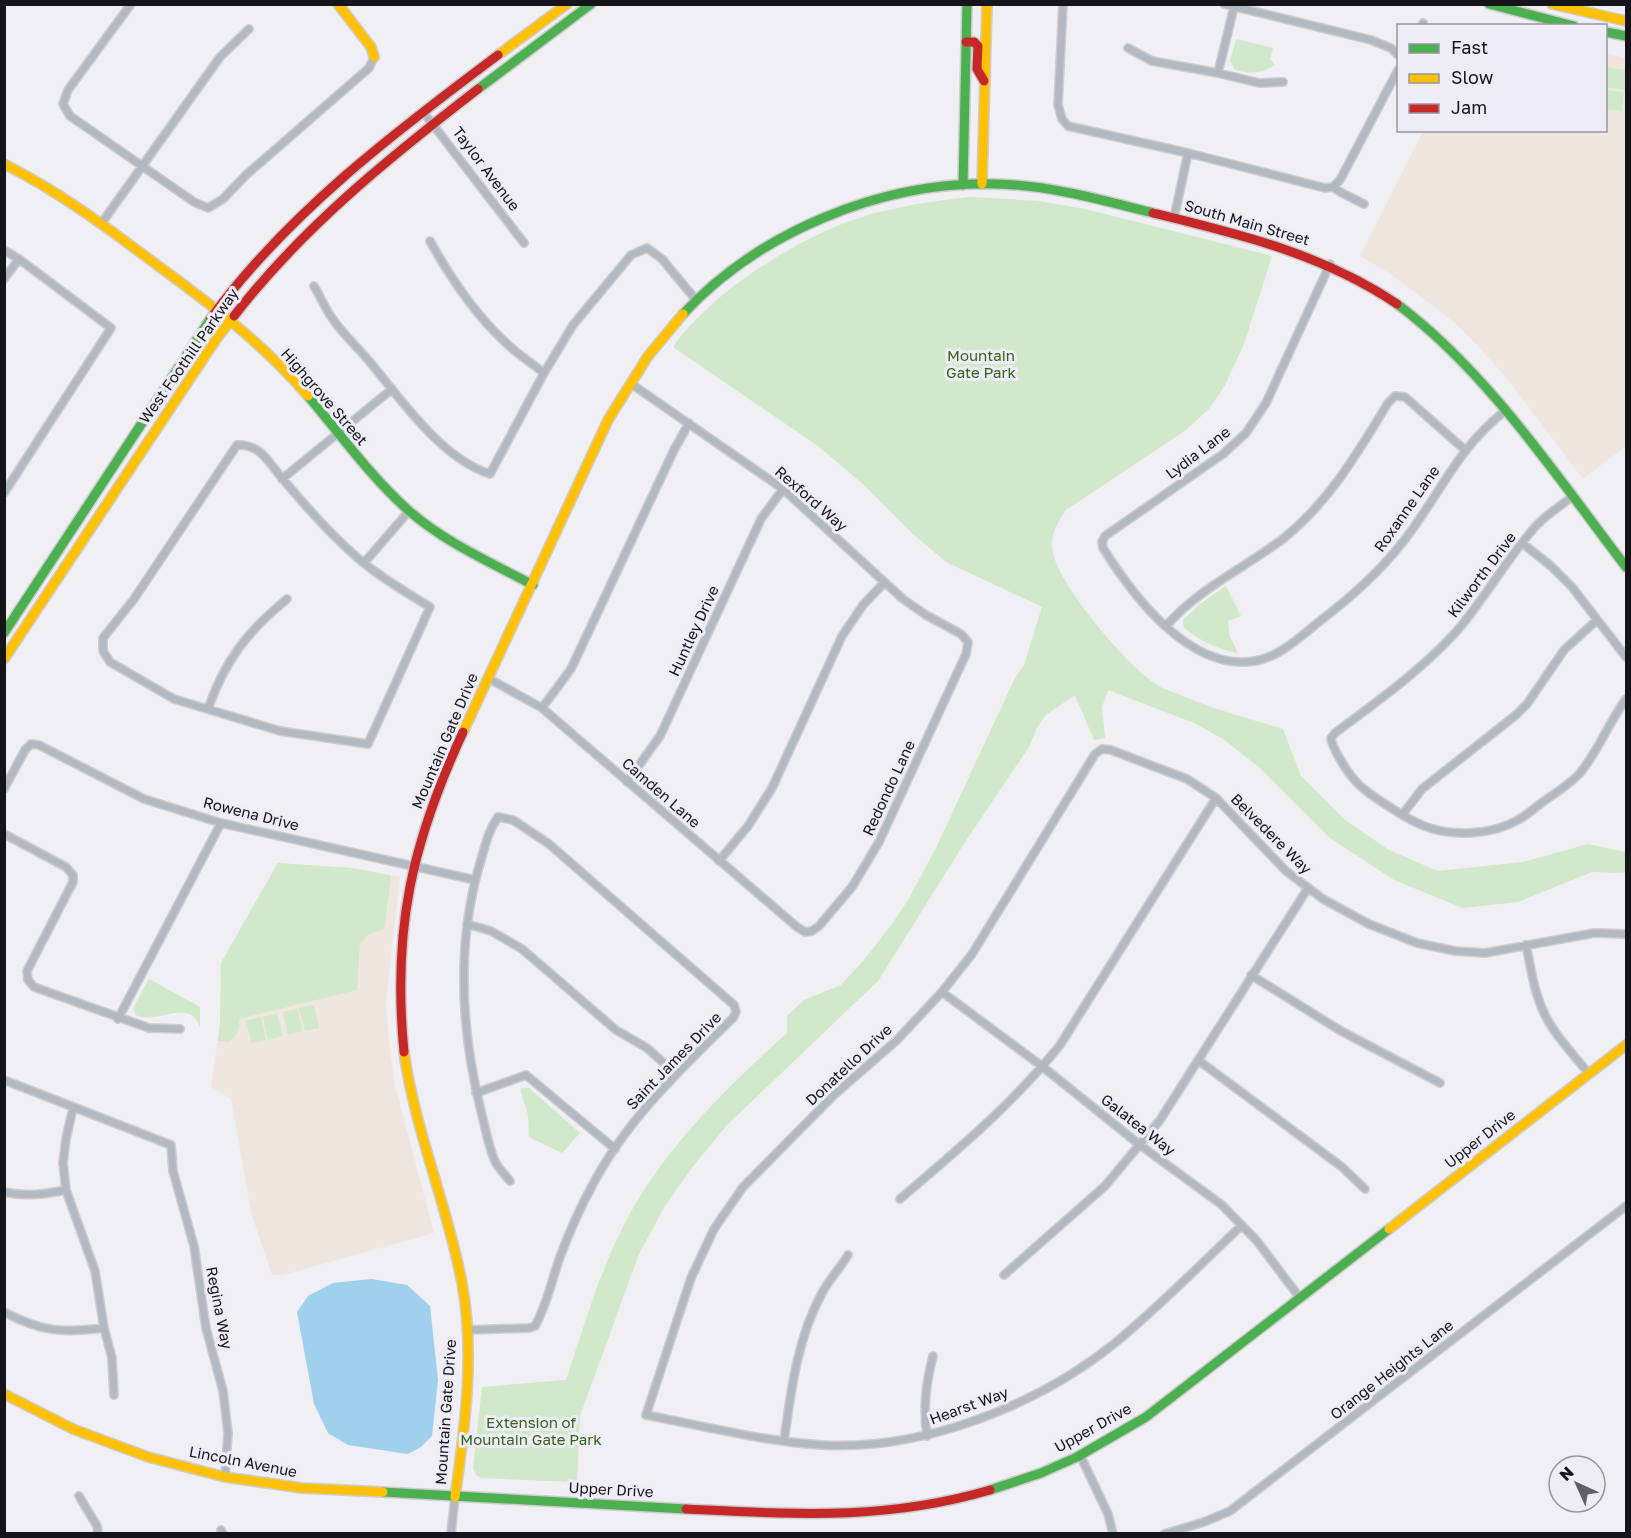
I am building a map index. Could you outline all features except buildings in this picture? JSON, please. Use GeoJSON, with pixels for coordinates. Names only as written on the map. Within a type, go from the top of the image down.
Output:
{"type":"FeatureCollection","features":[{"type":"Feature","properties":{"kind":"main road"},"geometry":{"type":"LineString","coordinates":[[338,4],[371,47],[374,57]]}},
{"type":"Feature","properties":{"kind":"main road","name":"West Foothill Parkway"},"geometry":{"type":"LineString","coordinates":[[4,633],[218,310],[242,279],[301,218],[345,177],[424,113],[567,4]]}},
{"type":"Feature","properties":{"kind":"main road","name":"West Foothill Parkway"},"geometry":{"type":"LineString","coordinates":[[4,659],[230,320],[254,289],[312,228],[355,189],[433,124],[591,4]]}},
{"type":"Feature","properties":{"kind":"main road"},"geometry":{"type":"LineString","coordinates":[[963,185],[967,4]]}},
{"type":"Feature","properties":{"kind":"main road"},"geometry":{"type":"LineString","coordinates":[[982,184],[987,4]]}},
{"type":"Feature","properties":{"kind":"main road"},"geometry":{"type":"LineString","coordinates":[[1489,4],[1566,24]]}},
{"type":"Feature","properties":{"kind":"main road"},"geometry":{"type":"LineString","coordinates":[[1552,4],[1626,21]]}},
{"type":"Feature","properties":{"kind":"main road"},"geometry":{"type":"LineString","coordinates":[[1607,32],[1626,36]]}},
{"type":"Feature","properties":{"kind":"main road"},"geometry":{"type":"LineString","coordinates":[[966,42],[974,42],[978,46],[977,69],[984,81]]}},
{"type":"Feature","properties":{"kind":"main road","name":"Highgrove Street"},"geometry":{"type":"LineString","coordinates":[[4,164],[30,176],[101,224],[230,320],[279,364],[371,474],[409,511],[443,536],[533,585]]}},
{"type":"Feature","properties":{"kind":"main road","name":"South Main Street"},"geometry":{"type":"LineString","coordinates":[[963,185],[1044,188],[1128,206],[1287,247],[1330,264],[1367,284],[1423,325],[1462,359],[1626,567]]}},
{"type":"Feature","properties":{"kind":"main road","name":"Mountain Gate Drive"},"geometry":{"type":"LineString","coordinates":[[455,1497],[465,1414],[469,1348],[462,1284],[416,1114],[406,1070],[402,1035],[402,945],[414,865],[446,770],[608,420],[630,383],[660,342],[696,300],[721,278],[763,250],[814,223],[883,198],[963,185]]}},
{"type":"Feature","properties":{"kind":"main road","name":"Upper Drive"},"geometry":{"type":"LineString","coordinates":[[455,1497],[770,1513],[847,1514],[901,1510],[972,1497],[1028,1479],[1103,1444],[1146,1417],[1626,1045]]}},
{"type":"Feature","properties":{"kind":"main road","name":"Lincoln Avenue"},"geometry":{"type":"LineString","coordinates":[[4,1394],[84,1433],[148,1457],[225,1477],[302,1488],[455,1497]]}},
{"type":"Feature","properties":{"kind":"street"},"geometry":{"type":"LineString","coordinates":[[131,4],[68,90],[63,104],[70,116],[194,202],[208,208],[223,199],[246,175],[369,68],[374,57]]}},
{"type":"Feature","properties":{"kind":"street"},"geometry":{"type":"LineString","coordinates":[[1064,4],[1058,105],[1062,119],[1068,126],[1188,153],[1325,188],[1333,187],[1340,180],[1397,72]]}},
{"type":"Feature","properties":{"kind":"street"},"geometry":{"type":"LineString","coordinates":[[1224,4],[1371,40],[1391,48],[1397,54]]}},
{"type":"Feature","properties":{"kind":"street"},"geometry":{"type":"LineString","coordinates":[[1532,15],[1535,4]]}},
{"type":"Feature","properties":{"kind":"street"},"geometry":{"type":"LineString","coordinates":[[1218,73],[1234,7]]}},
{"type":"Feature","properties":{"kind":"street"},"geometry":{"type":"LineString","coordinates":[[101,224],[220,57],[249,29]]}},
{"type":"Feature","properties":{"kind":"street"},"geometry":{"type":"LineString","coordinates":[[1128,48],[1152,61],[1218,73],[1259,84],[1283,82]]}},
{"type":"Feature","properties":{"kind":"street","name":"Taylor Avenue"},"geometry":{"type":"LineString","coordinates":[[424,113],[524,243]]}},
{"type":"Feature","properties":{"kind":"street"},"geometry":{"type":"LineString","coordinates":[[1173,218],[1188,153]]}},
{"type":"Feature","properties":{"kind":"street"},"geometry":{"type":"LineString","coordinates":[[1333,187],[1364,204]]}},
{"type":"Feature","properties":{"kind":"street"},"geometry":{"type":"LineString","coordinates":[[430,241],[450,277],[488,326],[544,373]]}},
{"type":"Feature","properties":{"kind":"street"},"geometry":{"type":"LineString","coordinates":[[314,286],[333,319],[410,413],[433,436],[474,469],[490,474],[544,373],[573,325],[631,255],[648,248],[662,260],[696,300]]}},
{"type":"Feature","properties":{"kind":"street"},"geometry":{"type":"LineString","coordinates":[[4,250],[111,328],[4,493]]}},
{"type":"Feature","properties":{"kind":"street"},"geometry":{"type":"LineString","coordinates":[[4,279],[19,259]]}},
{"type":"Feature","properties":{"kind":"street","name":"Lydia Lane"},"geometry":{"type":"LineString","coordinates":[[1166,626],[1139,601],[1125,584],[1103,548],[1102,542],[1105,536],[1223,454],[1246,433],[1266,403],[1330,264]]}},
{"type":"Feature","properties":{"kind":"street","name":"Rexford Way"},"geometry":{"type":"LineString","coordinates":[[630,383],[783,489],[884,583],[926,615],[961,634],[968,642]]}},
{"type":"Feature","properties":{"kind":"street"},"geometry":{"type":"LineString","coordinates":[[282,479],[392,389]]}},
{"type":"Feature","properties":{"kind":"street"},"geometry":{"type":"LineString","coordinates":[[1166,626],[1195,597],[1284,538],[1318,507],[1345,474],[1388,403],[1395,396],[1405,397],[1465,450]]}},
{"type":"Feature","properties":{"kind":"street","name":"Roxanne Lane"},"geometry":{"type":"LineString","coordinates":[[1166,626],[1210,657],[1231,662],[1256,661],[1275,654],[1365,585],[1403,542],[1465,450],[1480,432],[1505,411]]}},
{"type":"Feature","properties":{"kind":"street"},"geometry":{"type":"LineString","coordinates":[[542,708],[571,669],[674,450],[689,423]]}},
{"type":"Feature","properties":{"kind":"street"},"geometry":{"type":"LineString","coordinates":[[237,445],[249,445],[260,451],[282,479],[333,534],[364,563],[430,607],[368,744],[280,731],[174,699],[110,662],[103,651],[103,638],[134,599],[237,445]]}},
{"type":"Feature","properties":{"kind":"street","name":"Huntley Drive"},"geometry":{"type":"LineString","coordinates":[[627,782],[660,736],[761,519],[783,489]]}},
{"type":"Feature","properties":{"kind":"street","name":"Kilworth Drive"},"geometry":{"type":"LineString","coordinates":[[1402,815],[1348,775],[1331,738],[1425,663],[1455,633],[1480,604],[1537,524],[1572,497]]}},
{"type":"Feature","properties":{"kind":"street"},"geometry":{"type":"LineString","coordinates":[[364,563],[409,511]]}},
{"type":"Feature","properties":{"kind":"street"},"geometry":{"type":"LineString","coordinates":[[1522,543],[1551,566],[1572,587],[1626,657]]}},
{"type":"Feature","properties":{"kind":"street"},"geometry":{"type":"LineString","coordinates":[[719,861],[748,825],[772,788],[842,636],[863,605],[884,583]]}},
{"type":"Feature","properties":{"kind":"street"},"geometry":{"type":"LineString","coordinates":[[208,709],[220,678],[240,645],[260,621],[287,599]]}},
{"type":"Feature","properties":{"kind":"street"},"geometry":{"type":"LineString","coordinates":[[1597,620],[1564,650],[1527,704],[1422,789],[1402,815],[1426,827],[1470,832],[1500,828],[1518,820],[1579,774],[1626,699]]}},
{"type":"Feature","properties":{"kind":"street","name":"Redondo Lane"},"geometry":{"type":"LineString","coordinates":[[812,931],[828,918],[852,887],[879,842],[966,654],[968,642]]}},
{"type":"Feature","properties":{"kind":"street","name":"Camden Lane"},"geometry":{"type":"LineString","coordinates":[[488,678],[542,708],[797,927],[806,932],[812,931]]}},
{"type":"Feature","properties":{"kind":"street","name":"Rowena Drive"},"geometry":{"type":"LineString","coordinates":[[4,789],[25,750],[31,744],[39,745],[144,799],[222,823],[475,880]]}},
{"type":"Feature","properties":{"kind":"street","name":"Belvedere Way"},"geometry":{"type":"LineString","coordinates":[[1102,749],[1111,750],[1187,779],[1216,798],[1286,871],[1323,899],[1369,924],[1417,943],[1455,951],[1485,952],[1594,933],[1626,934]]}},
{"type":"Feature","properties":{"kind":"street","name":"Donatello Drive"},"geometry":{"type":"LineString","coordinates":[[646,1415],[691,1278],[714,1229],[743,1187],[835,1094],[896,1041],[942,992],[972,954],[1095,754],[1102,749]]}},
{"type":"Feature","properties":{"kind":"street"},"geometry":{"type":"LineString","coordinates":[[900,1199],[983,1128],[1060,1045],[1216,798]]}},
{"type":"Feature","properties":{"kind":"street","name":"Saint James Drive"},"geometry":{"type":"LineString","coordinates":[[467,1330],[535,1326],[592,1184],[641,1113],[676,1074],[733,1018],[736,1012],[734,1005],[549,844],[513,820],[498,817],[490,828],[475,880]]}},
{"type":"Feature","properties":{"kind":"street"},"geometry":{"type":"LineString","coordinates":[[118,1019],[222,823]]}},
{"type":"Feature","properties":{"kind":"street"},"geometry":{"type":"LineString","coordinates":[[4,834],[66,867],[73,874],[73,882],[27,971],[28,980],[34,987],[118,1019],[149,1028],[180,1029]]}},
{"type":"Feature","properties":{"kind":"street"},"geometry":{"type":"LineString","coordinates":[[475,880],[467,924],[464,1012],[468,1055],[495,1161],[510,1181]]}},
{"type":"Feature","properties":{"kind":"street"},"geometry":{"type":"LineString","coordinates":[[1004,1275],[1105,1186],[1160,1120],[1308,888]]}},
{"type":"Feature","properties":{"kind":"street"},"geometry":{"type":"LineString","coordinates":[[467,924],[491,931],[522,949],[616,1030],[647,1048],[676,1074]]}},
{"type":"Feature","properties":{"kind":"street"},"geometry":{"type":"LineString","coordinates":[[1526,945],[1536,990],[1545,1014],[1558,1036],[1589,1074]]}},
{"type":"Feature","properties":{"kind":"street"},"geometry":{"type":"LineString","coordinates":[[1251,975],[1341,1031],[1440,1083]]}},
{"type":"Feature","properties":{"kind":"street","name":"Galatea Way"},"geometry":{"type":"LineString","coordinates":[[942,992],[1140,1145],[1222,1205],[1257,1241],[1300,1298]]}},
{"type":"Feature","properties":{"kind":"street"},"geometry":{"type":"LineString","coordinates":[[1198,1060],[1342,1167],[1365,1189]]}},
{"type":"Feature","properties":{"kind":"street"},"geometry":{"type":"LineString","coordinates":[[476,1093],[526,1076],[615,1149]]}},
{"type":"Feature","properties":{"kind":"street"},"geometry":{"type":"LineString","coordinates":[[4,1080],[73,1108],[63,1163],[66,1190],[95,1271],[104,1328],[112,1358],[114,1395]]}},
{"type":"Feature","properties":{"kind":"street","name":"Regina Way"},"geometry":{"type":"LineString","coordinates":[[73,1108],[171,1145],[173,1171],[194,1246],[206,1328],[224,1391],[228,1433],[225,1477]]}},
{"type":"Feature","properties":{"kind":"street"},"geometry":{"type":"LineString","coordinates":[[4,1192],[41,1195],[66,1190]]}},
{"type":"Feature","properties":{"kind":"street","name":"Orange Heights Lane"},"geometry":{"type":"LineString","coordinates":[[1164,1533],[1204,1522],[1230,1511],[1626,1206]]}},
{"type":"Feature","properties":{"kind":"street","name":"Hearst Way"},"geometry":{"type":"LineString","coordinates":[[646,1415],[784,1441],[822,1445],[875,1443],[927,1436],[986,1417],[1046,1389],[1094,1357],[1147,1316],[1242,1225]]}},
{"type":"Feature","properties":{"kind":"street"},"geometry":{"type":"LineString","coordinates":[[784,1441],[802,1341],[822,1293],[848,1255]]}},
{"type":"Feature","properties":{"kind":"street"},"geometry":{"type":"LineString","coordinates":[[4,1312],[34,1326],[57,1331],[104,1328]]}},
{"type":"Feature","properties":{"kind":"street"},"geometry":{"type":"LineString","coordinates":[[927,1436],[924,1417],[925,1387],[933,1356]]}},
{"type":"Feature","properties":{"kind":"street"},"geometry":{"type":"LineString","coordinates":[[1080,1455],[1108,1514],[1113,1533]]}},
{"type":"Feature","properties":{"kind":"street"},"geometry":{"type":"LineString","coordinates":[[79,1496],[97,1526],[98,1533]]}},
{"type":"Feature","properties":{"kind":"street","name":"Mountain Gate Drive"},"geometry":{"type":"LineString","coordinates":[[451,1533],[455,1497]]}},
{"type":"Feature","properties":{"kind":"shaded area"},"geometry":{"type":"Polygon","coordinates":[[[1607,53],[1626,58],[1626,446],[1583,479],[1509,381],[1455,323],[1389,273],[1360,256],[1422,132],[1607,132],[1607,53]]]}},
{"type":"Feature","properties":{"kind":"shaded area"},"geometry":{"type":"Polygon","coordinates":[[[278,863],[351,868],[400,877],[386,1002],[389,1043],[395,1085],[434,1233],[283,1275],[272,1275],[251,1213],[231,1099],[211,1087],[220,1024],[221,963],[278,863]]]}},
{"type":"Feature","properties":{"kind":"green space"},"geometry":{"type":"Polygon","coordinates":[[[1236,39],[1273,48],[1270,59],[1275,65],[1256,72],[1235,70],[1230,61],[1236,39]]]}},
{"type":"Feature","properties":{"kind":"green space"},"geometry":{"type":"Polygon","coordinates":[[[1607,67],[1626,70],[1625,90],[1607,87],[1607,67]]]}},
{"type":"Feature","properties":{"kind":"green space"},"geometry":{"type":"Polygon","coordinates":[[[1607,90],[1624,92],[1622,111],[1607,109],[1607,90]]]}},
{"type":"Feature","properties":{"kind":"green space","name":"Mountain Gate Park"},"geometry":{"type":"Polygon","coordinates":[[[971,197],[1039,201],[1085,209],[1272,256],[1244,344],[1225,385],[1209,409],[1186,430],[1066,510],[1054,533],[1052,548],[1056,563],[1066,581],[1079,602],[1129,661],[1162,688],[1217,709],[1283,729],[1301,776],[1345,820],[1389,850],[1438,871],[1523,862],[1588,844],[1626,852],[1626,873],[1592,872],[1518,902],[1463,908],[1394,880],[1330,838],[1260,768],[1223,739],[1194,723],[1108,690],[1102,707],[1105,738],[1094,740],[1075,695],[1046,715],[1037,728],[1029,747],[965,842],[878,981],[727,1125],[691,1169],[665,1206],[639,1254],[580,1416],[577,1482],[481,1478],[476,1475],[473,1468],[482,1387],[566,1380],[595,1294],[621,1230],[665,1160],[723,1094],[787,1033],[787,1016],[804,1000],[841,985],[864,960],[908,900],[936,848],[1015,678],[1024,665],[1042,607],[946,562],[913,534],[865,486],[818,446],[673,347],[710,307],[732,288],[808,239],[834,227],[887,210],[971,197]]]}},
{"type":"Feature","properties":{"kind":"green space"},"geometry":{"type":"Polygon","coordinates":[[[1226,586],[1241,616],[1228,621],[1229,634],[1238,653],[1209,644],[1184,628],[1183,620],[1200,604],[1226,586]]]}},
{"type":"Feature","properties":{"kind":"green space"},"geometry":{"type":"Polygon","coordinates":[[[278,863],[351,868],[390,875],[384,929],[368,935],[360,944],[357,990],[239,1019],[239,1029],[236,1035],[229,1042],[218,1041],[221,963],[278,863]]]}},
{"type":"Feature","properties":{"kind":"green space"},"geometry":{"type":"Polygon","coordinates":[[[149,979],[200,1007],[200,1027],[195,1018],[180,1012],[153,1017],[136,1015],[133,1008],[149,979]]]}},
{"type":"Feature","properties":{"kind":"green space"},"geometry":{"type":"Polygon","coordinates":[[[314,1005],[319,1028],[305,1031],[299,1008],[314,1005]]]}},
{"type":"Feature","properties":{"kind":"green space"},"geometry":{"type":"Polygon","coordinates":[[[297,1009],[303,1031],[288,1035],[283,1012],[297,1009]]]}},
{"type":"Feature","properties":{"kind":"green space"},"geometry":{"type":"Polygon","coordinates":[[[277,1013],[283,1036],[268,1040],[263,1017],[277,1013]]]}},
{"type":"Feature","properties":{"kind":"green space"},"geometry":{"type":"Polygon","coordinates":[[[261,1017],[266,1040],[252,1044],[246,1021],[261,1017]]]}},
{"type":"Feature","properties":{"kind":"green space"},"geometry":{"type":"Polygon","coordinates":[[[529,1088],[580,1133],[562,1153],[529,1137],[528,1115],[520,1089],[529,1088]]]}},
{"type":"Feature","properties":{"kind":"water"},"geometry":{"type":"Polygon","coordinates":[[[372,1279],[407,1285],[430,1306],[438,1380],[432,1436],[421,1447],[408,1454],[348,1445],[328,1433],[314,1404],[297,1312],[308,1296],[333,1283],[372,1279]]]}},
{"type":"Feature","properties":{"kind":"traffic: fast"},"geometry":{"type":"LineString","coordinates":[[478,89],[591,4]]}},
{"type":"Feature","properties":{"kind":"traffic: fast"},"geometry":{"type":"LineString","coordinates":[[963,185],[967,4]]}},
{"type":"Feature","properties":{"kind":"traffic: fast"},"geometry":{"type":"LineString","coordinates":[[1489,4],[1566,24]]}},
{"type":"Feature","properties":{"kind":"traffic: fast"},"geometry":{"type":"LineString","coordinates":[[1607,32],[1626,36]]}},
{"type":"Feature","properties":{"kind":"traffic: fast"},"geometry":{"type":"LineString","coordinates":[[683,314],[714,284],[748,258],[786,236],[826,217],[868,202],[910,191],[953,185],[1016,185],[1075,194],[1153,213]]}},
{"type":"Feature","properties":{"kind":"traffic: fast"},"geometry":{"type":"LineString","coordinates":[[1397,304],[1430,331],[1491,393],[1520,427],[1626,567]]}},
{"type":"Feature","properties":{"kind":"traffic: fast"},"geometry":{"type":"LineString","coordinates":[[4,633],[211,318]]}},
{"type":"Feature","properties":{"kind":"traffic: fast"},"geometry":{"type":"LineString","coordinates":[[308,396],[368,469],[408,510],[452,542],[533,585]]}},
{"type":"Feature","properties":{"kind":"traffic: fast"},"geometry":{"type":"LineString","coordinates":[[990,1490],[1041,1473],[1077,1457],[1146,1417],[1389,1229]]}},
{"type":"Feature","properties":{"kind":"traffic: fast"},"geometry":{"type":"LineString","coordinates":[[383,1492],[686,1509]]}},
{"type":"Feature","properties":{"kind":"traffic: slow"},"geometry":{"type":"LineString","coordinates":[[338,4],[371,47],[374,57]]}},
{"type":"Feature","properties":{"kind":"traffic: slow"},"geometry":{"type":"LineString","coordinates":[[498,55],[567,4]]}},
{"type":"Feature","properties":{"kind":"traffic: slow"},"geometry":{"type":"LineString","coordinates":[[982,184],[987,4]]}},
{"type":"Feature","properties":{"kind":"traffic: slow"},"geometry":{"type":"LineString","coordinates":[[1552,4],[1626,21]]}},
{"type":"Feature","properties":{"kind":"traffic: slow"},"geometry":{"type":"LineString","coordinates":[[4,164],[81,210],[195,293],[273,358],[308,396]]}},
{"type":"Feature","properties":{"kind":"traffic: slow"},"geometry":{"type":"LineString","coordinates":[[463,732],[608,420],[648,356],[683,314]]}},
{"type":"Feature","properties":{"kind":"traffic: slow"},"geometry":{"type":"LineString","coordinates":[[4,659],[217,338],[234,316]]}},
{"type":"Feature","properties":{"kind":"traffic: slow"},"geometry":{"type":"LineString","coordinates":[[1389,1229],[1626,1045]]}},
{"type":"Feature","properties":{"kind":"traffic: slow"},"geometry":{"type":"LineString","coordinates":[[404,1052],[423,1139],[456,1254],[466,1309],[467,1390],[455,1497]]}},
{"type":"Feature","properties":{"kind":"traffic: slow"},"geometry":{"type":"LineString","coordinates":[[4,1394],[73,1429],[148,1457],[225,1477],[302,1488],[383,1492]]}},
{"type":"Feature","properties":{"kind":"traffic: jam"},"geometry":{"type":"LineString","coordinates":[[966,42],[974,42],[978,46],[977,69],[984,81]]}},
{"type":"Feature","properties":{"kind":"traffic: jam"},"geometry":{"type":"LineString","coordinates":[[211,318],[241,280],[308,209],[382,144],[498,55]]}},
{"type":"Feature","properties":{"kind":"traffic: jam"},"geometry":{"type":"LineString","coordinates":[[234,316],[261,283],[318,223],[380,167],[478,89]]}},
{"type":"Feature","properties":{"kind":"traffic: jam"},"geometry":{"type":"LineString","coordinates":[[1153,213],[1248,238],[1310,259],[1340,272],[1397,304]]}},
{"type":"Feature","properties":{"kind":"traffic: jam"},"geometry":{"type":"LineString","coordinates":[[404,1052],[401,966],[410,888],[431,812],[463,732]]}},
{"type":"Feature","properties":{"kind":"traffic: jam"},"geometry":{"type":"LineString","coordinates":[[686,1509],[802,1513],[876,1511],[913,1507],[990,1490]]}},
{"type":"Feature","properties":{"kind":"park label","name":"Extension of Mountain Gate Park"},"geometry":{"type":"Point","coordinates":[531,1432]}}]}
